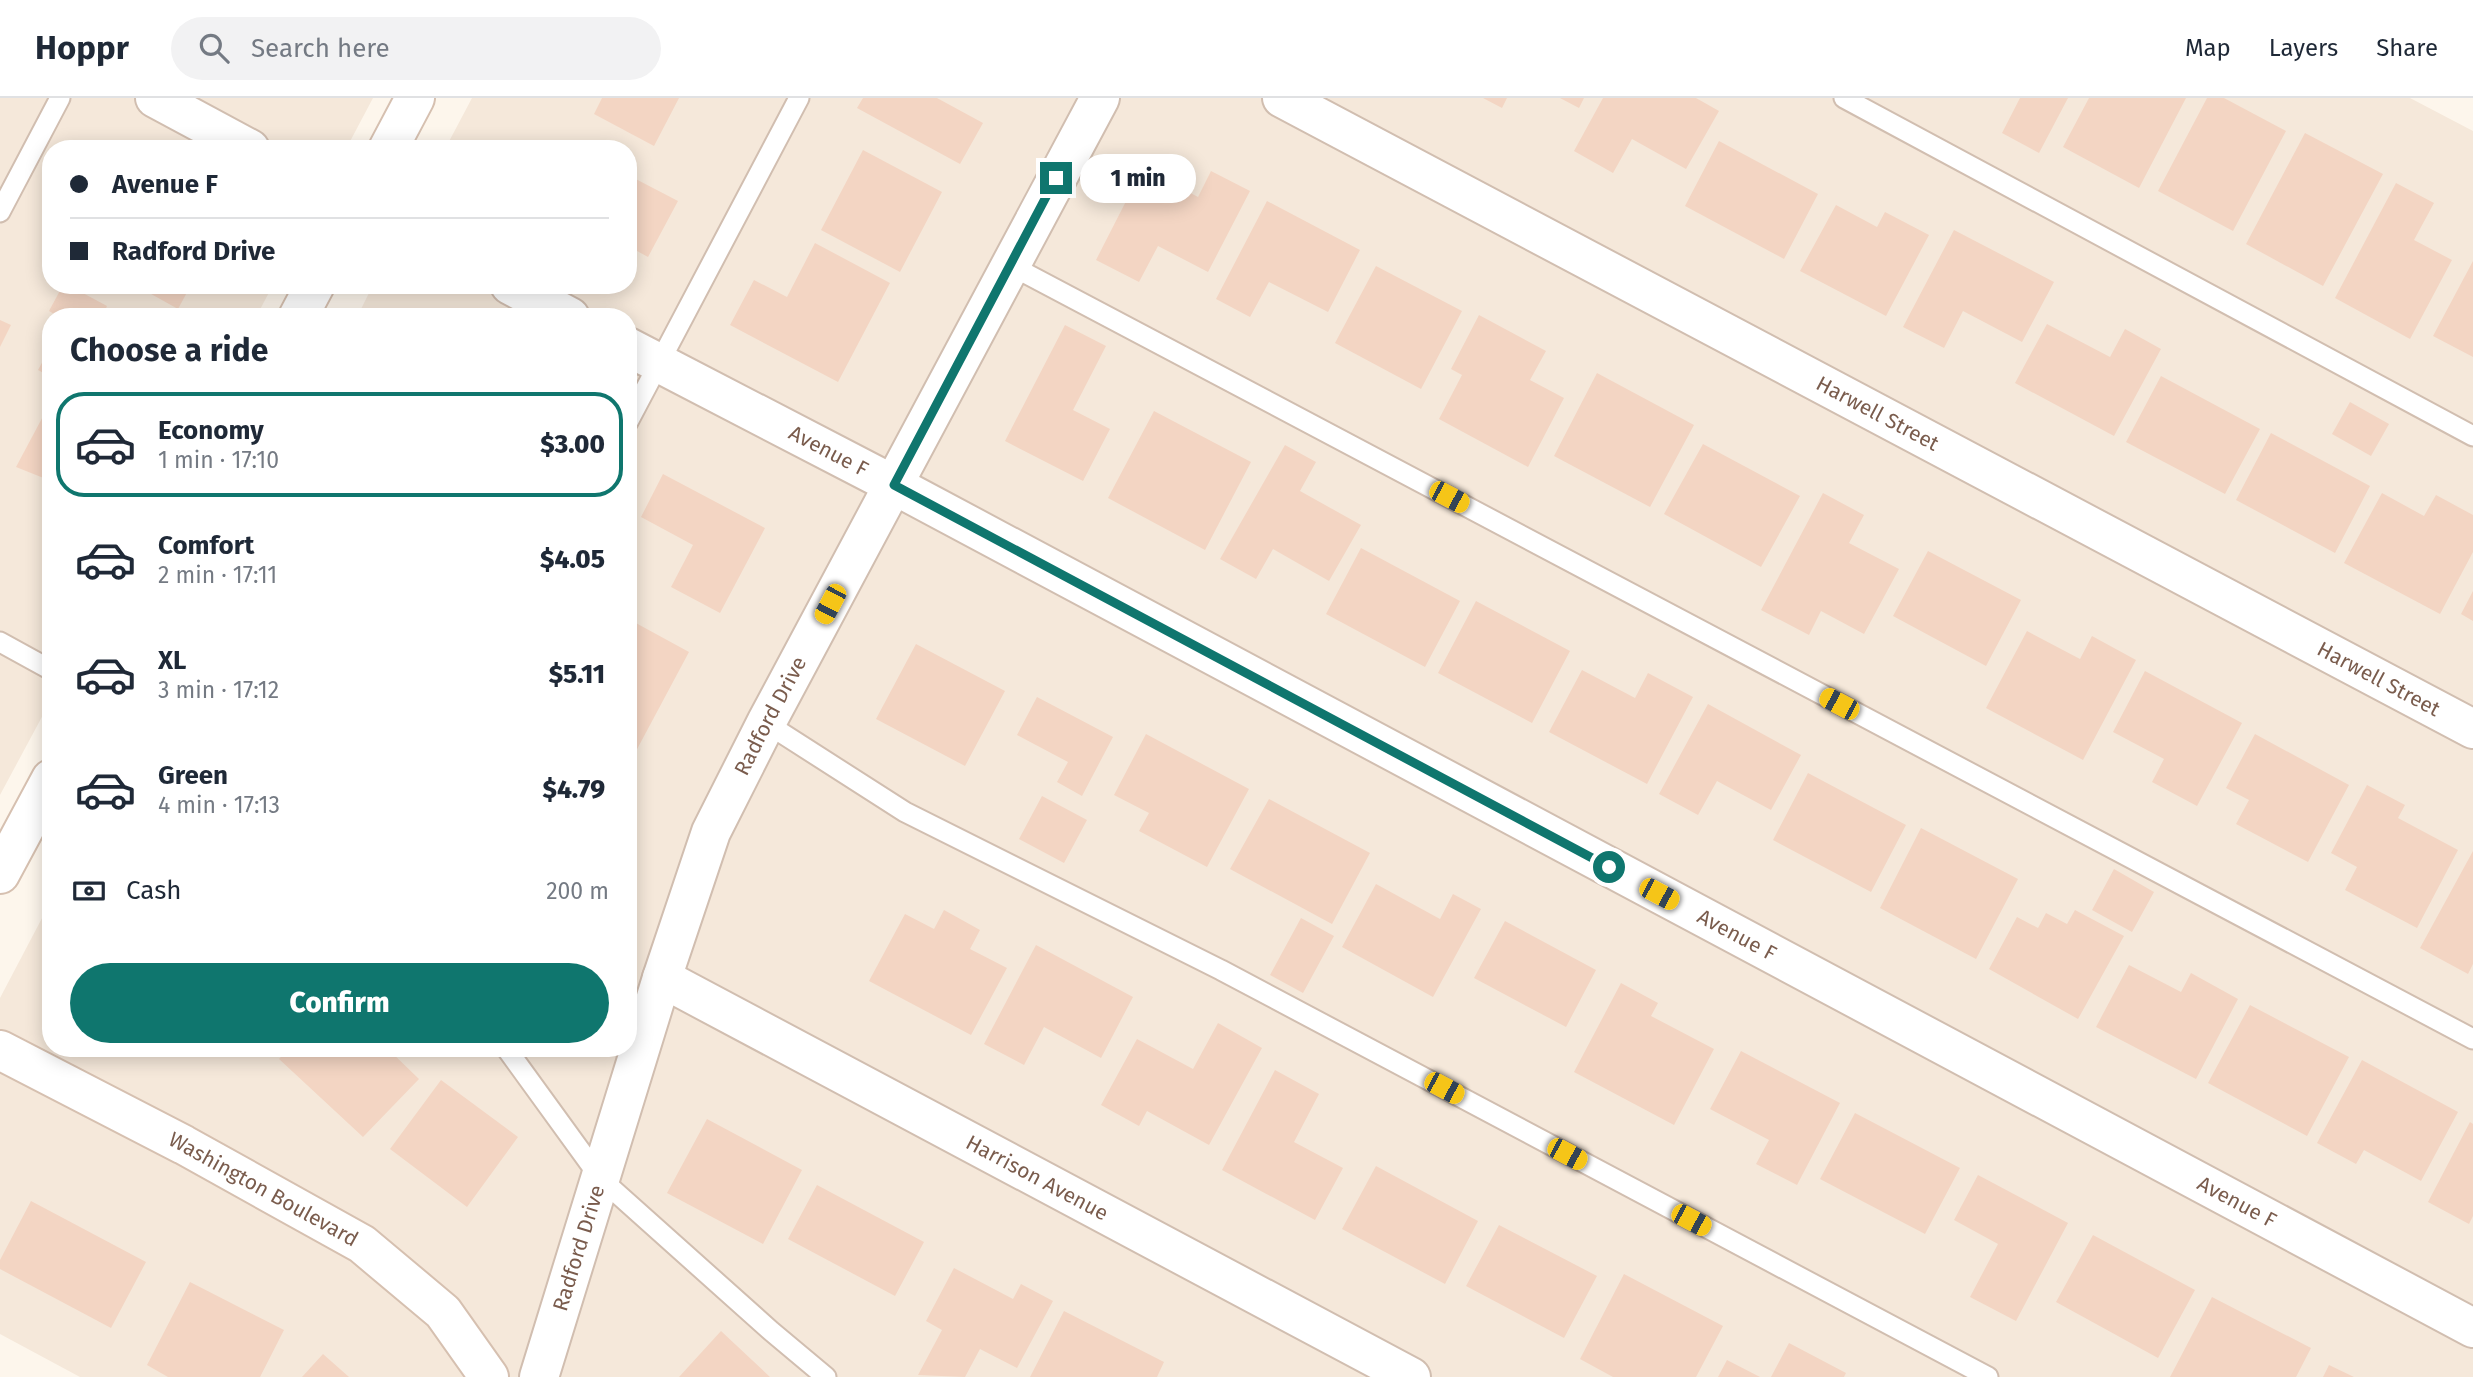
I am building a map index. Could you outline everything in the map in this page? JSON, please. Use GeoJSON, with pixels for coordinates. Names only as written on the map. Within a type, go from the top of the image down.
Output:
{"type":"FeatureCollection","features":[{"type":"Feature","properties":{"kind":"street"},"geometry":{"type":"LineString","coordinates":[[155,98],[233,140]]}},
{"type":"Feature","properties":{"kind":"street"},"geometry":{"type":"LineString","coordinates":[[393,140],[415,98]]}},
{"type":"Feature","properties":{"kind":"street","name":"Radford Drive"},"geometry":{"type":"LineString","coordinates":[[539,1377],[662,978],[711,832],[766,723],[1100,98]]}},
{"type":"Feature","properties":{"kind":"street","name":"Harwell Street"},"geometry":{"type":"LineString","coordinates":[[1282,98],[2473,729]]}},
{"type":"Feature","properties":{"kind":"street"},"geometry":{"type":"LineString","coordinates":[[527,294],[553,308]]}},
{"type":"Feature","properties":{"kind":"street","name":"Avenue F"},"geometry":{"type":"LineString","coordinates":[[644,355],[894,485],[2473,1328]]}},
{"type":"Feature","properties":{"kind":"street"},"geometry":{"type":"LineString","coordinates":[[0,874],[42,796]]}},
{"type":"Feature","properties":{"kind":"street","name":"Harrison Avenue"},"geometry":{"type":"LineString","coordinates":[[662,978],[1411,1377]]}},
{"type":"Feature","properties":{"kind":"street","name":"Washington Boulevard"},"geometry":{"type":"LineString","coordinates":[[0,1050],[184,1145],[362,1244],[443,1312],[489,1377]]}},
{"type":"Feature","properties":{"kind":"lane"},"geometry":{"type":"LineString","coordinates":[[0,212],[60,98]]}},
{"type":"Feature","properties":{"kind":"lane"},"geometry":{"type":"LineString","coordinates":[[637,384],[644,355],[799,98]]}},
{"type":"Feature","properties":{"kind":"lane"},"geometry":{"type":"LineString","coordinates":[[1844,98],[2473,436]]}},
{"type":"Feature","properties":{"kind":"lane"},"geometry":{"type":"LineString","coordinates":[[1010,265],[2473,1039]]}},
{"type":"Feature","properties":{"kind":"lane"},"geometry":{"type":"LineString","coordinates":[[0,642],[42,665]]}},
{"type":"Feature","properties":{"kind":"lane"},"geometry":{"type":"LineString","coordinates":[[766,723],[905,812],[1222,970],[1988,1377]]}},
{"type":"Feature","properties":{"kind":"lane"},"geometry":{"type":"LineString","coordinates":[[513,1057],[601,1179],[771,1331],[827,1377]]}},
{"type":"Feature","properties":{"kind":"shaded area"},"geometry":{"type":"Polygon","coordinates":[[[0,98],[373,98],[351,140],[42,140],[42,294],[268,294],[261,308],[42,308],[42,717],[0,795],[0,98]]]}},
{"type":"Feature","properties":{"kind":"shaded area"},"geometry":{"type":"Polygon","coordinates":[[[472,98],[2410,98],[2473,131],[2473,1377],[80,1377],[0,1334],[0,998],[42,918],[42,1057],[637,1057],[637,308],[362,308],[368,294],[637,294],[637,140],[450,140],[472,98]]]}},
{"type":"Feature","properties":{"kind":"building"},"geometry":{"type":"Polygon","coordinates":[[[602,98],[679,98],[654,146],[594,114],[602,98]]]}},
{"type":"Feature","properties":{"kind":"building"},"geometry":{"type":"Polygon","coordinates":[[[863,98],[937,98],[983,123],[960,164],[857,108],[863,98]]]}},
{"type":"Feature","properties":{"kind":"building"},"geometry":{"type":"Polygon","coordinates":[[[1483,98],[1507,98],[1502,108],[1483,98]]]}},
{"type":"Feature","properties":{"kind":"building"},"geometry":{"type":"Polygon","coordinates":[[[1560,98],[1584,98],[1579,108],[1560,98]]]}},
{"type":"Feature","properties":{"kind":"building"},"geometry":{"type":"Polygon","coordinates":[[[1603,98],[1696,98],[1719,111],[1686,169],[1632,139],[1613,173],[1574,151],[1603,98]]]}},
{"type":"Feature","properties":{"kind":"building"},"geometry":{"type":"Polygon","coordinates":[[[2020,98],[2068,98],[2039,153],[2002,133],[2020,98]]]}},
{"type":"Feature","properties":{"kind":"building"},"geometry":{"type":"Polygon","coordinates":[[[2089,98],[2186,98],[2139,188],[2063,147],[2089,98]]]}},
{"type":"Feature","properties":{"kind":"building"},"geometry":{"type":"Polygon","coordinates":[[[2207,98],[2224,98],[2286,131],[2233,231],[2158,191],[2207,98]]]}},
{"type":"Feature","properties":{"kind":"building"},"geometry":{"type":"Polygon","coordinates":[[[2305,133],[2383,174],[2323,286],[2246,244],[2305,133]]]}},
{"type":"Feature","properties":{"kind":"building"},"geometry":{"type":"Polygon","coordinates":[[[1719,141],[1818,194],[1784,259],[1685,206],[1719,141]]]}},
{"type":"Feature","properties":{"kind":"building"},"geometry":{"type":"Polygon","coordinates":[[[863,150],[942,192],[900,272],[821,230],[863,150]]]}},
{"type":"Feature","properties":{"kind":"building"},"geometry":{"type":"Polygon","coordinates":[[[1143,168],[1198,197],[1211,171],[1250,191],[1208,272],[1158,246],[1139,282],[1096,260],[1143,168]]]}},
{"type":"Feature","properties":{"kind":"building"},"geometry":{"type":"Polygon","coordinates":[[[637,180],[678,201],[648,257],[637,251],[637,180]]]}},
{"type":"Feature","properties":{"kind":"building"},"geometry":{"type":"Polygon","coordinates":[[[2396,183],[2434,203],[2414,240],[2452,260],[2410,339],[2335,298],[2396,183]]]}},
{"type":"Feature","properties":{"kind":"building"},"geometry":{"type":"Polygon","coordinates":[[[1267,201],[1360,250],[1328,312],[1269,282],[1250,317],[1216,299],[1267,201]]]}},
{"type":"Feature","properties":{"kind":"building"},"geometry":{"type":"Polygon","coordinates":[[[1836,205],[1877,227],[1885,212],[1929,235],[1886,316],[1800,271],[1836,205]]]}},
{"type":"Feature","properties":{"kind":"building"},"geometry":{"type":"Polygon","coordinates":[[[1954,230],[2054,282],[2022,342],[1963,311],[1944,348],[1903,327],[1954,230]]]}},
{"type":"Feature","properties":{"kind":"building"},"geometry":{"type":"Polygon","coordinates":[[[815,243],[890,283],[838,382],[730,325],[754,280],[787,297],[815,243]]]}},
{"type":"Feature","properties":{"kind":"building"},"geometry":{"type":"Polygon","coordinates":[[[2473,261],[2473,357],[2433,336],[2473,261]]]}},
{"type":"Feature","properties":{"kind":"building"},"geometry":{"type":"Polygon","coordinates":[[[1376,266],[1462,311],[1421,389],[1335,343],[1376,266]]]}},
{"type":"Feature","properties":{"kind":"building"},"geometry":{"type":"Polygon","coordinates":[[[58,294],[85,294],[107,306],[106,308],[51,308],[58,294]]]}},
{"type":"Feature","properties":{"kind":"building"},"geometry":{"type":"Polygon","coordinates":[[[151,294],[186,294],[176,308],[151,294]]]}},
{"type":"Feature","properties":{"kind":"building"},"geometry":{"type":"Polygon","coordinates":[[[1479,315],[1546,351],[1530,380],[1564,398],[1528,467],[1439,419],[1462,375],[1451,369],[1479,315]]]}},
{"type":"Feature","properties":{"kind":"building"},"geometry":{"type":"Polygon","coordinates":[[[0,320],[11,325],[0,347],[0,320]]]}},
{"type":"Feature","properties":{"kind":"building"},"geometry":{"type":"Polygon","coordinates":[[[2047,324],[2110,357],[2125,329],[2161,349],[2114,436],[2015,383],[2047,324]]]}},
{"type":"Feature","properties":{"kind":"building"},"geometry":{"type":"Polygon","coordinates":[[[1065,325],[1106,346],[1073,410],[1110,429],[1083,481],[1005,441],[1065,325]]]}},
{"type":"Feature","properties":{"kind":"building"},"geometry":{"type":"Polygon","coordinates":[[[1597,373],[1694,425],[1650,507],[1554,456],[1597,373]]]}},
{"type":"Feature","properties":{"kind":"building"},"geometry":{"type":"Polygon","coordinates":[[[2161,376],[2260,429],[2225,494],[2126,442],[2161,376]]]}},
{"type":"Feature","properties":{"kind":"building"},"geometry":{"type":"Polygon","coordinates":[[[2350,402],[2389,424],[2371,456],[2332,434],[2350,402]]]}},
{"type":"Feature","properties":{"kind":"building"},"geometry":{"type":"Polygon","coordinates":[[[1154,411],[1251,462],[1205,550],[1108,498],[1154,411]]]}},
{"type":"Feature","properties":{"kind":"building"},"geometry":{"type":"Polygon","coordinates":[[[42,418],[42,477],[16,467],[42,418]]]}},
{"type":"Feature","properties":{"kind":"building"},"geometry":{"type":"Polygon","coordinates":[[[2271,433],[2370,486],[2335,553],[2236,500],[2271,433]]]}},
{"type":"Feature","properties":{"kind":"building"},"geometry":{"type":"Polygon","coordinates":[[[1703,444],[1800,496],[1761,567],[1664,514],[1703,444]]]}},
{"type":"Feature","properties":{"kind":"building"},"geometry":{"type":"Polygon","coordinates":[[[1285,445],[1316,462],[1300,491],[1361,525],[1329,581],[1273,549],[1256,579],[1220,559],[1285,445]]]}},
{"type":"Feature","properties":{"kind":"building"},"geometry":{"type":"Polygon","coordinates":[[[663,474],[765,528],[720,613],[671,587],[693,545],[641,517],[663,474]]]}},
{"type":"Feature","properties":{"kind":"building"},"geometry":{"type":"Polygon","coordinates":[[[1823,493],[1864,515],[1849,543],[1899,569],[1864,634],[1821,611],[1809,635],[1761,610],[1823,493]]]}},
{"type":"Feature","properties":{"kind":"building"},"geometry":{"type":"Polygon","coordinates":[[[2382,493],[2424,516],[2436,495],[2473,515],[2473,552],[2440,614],[2344,563],[2382,493]]]}},
{"type":"Feature","properties":{"kind":"building"},"geometry":{"type":"Polygon","coordinates":[[[1361,548],[1460,601],[1425,667],[1326,614],[1361,548]]]}},
{"type":"Feature","properties":{"kind":"building"},"geometry":{"type":"Polygon","coordinates":[[[1928,551],[2021,600],[1986,666],[1893,616],[1928,551]]]}},
{"type":"Feature","properties":{"kind":"building"},"geometry":{"type":"Polygon","coordinates":[[[2473,591],[2473,621],[2461,614],[2473,591]]]}},
{"type":"Feature","properties":{"kind":"building"},"geometry":{"type":"Polygon","coordinates":[[[1476,601],[1570,651],[1532,723],[1438,673],[1476,601]]]}},
{"type":"Feature","properties":{"kind":"building"},"geometry":{"type":"Polygon","coordinates":[[[637,624],[689,652],[637,749],[637,624]]]}},
{"type":"Feature","properties":{"kind":"building"},"geometry":{"type":"Polygon","coordinates":[[[2027,631],[2080,659],[2092,636],[2136,660],[2083,760],[1986,708],[2027,631]]]}},
{"type":"Feature","properties":{"kind":"building"},"geometry":{"type":"Polygon","coordinates":[[[916,644],[1005,691],[965,766],[876,719],[916,644]]]}},
{"type":"Feature","properties":{"kind":"building"},"geometry":{"type":"Polygon","coordinates":[[[1582,670],[1635,698],[1648,673],[1693,697],[1647,784],[1549,732],[1582,670]]]}},
{"type":"Feature","properties":{"kind":"building"},"geometry":{"type":"Polygon","coordinates":[[[2145,671],[2242,723],[2197,806],[2152,782],[2164,759],[2113,732],[2145,671]]]}},
{"type":"Feature","properties":{"kind":"building"},"geometry":{"type":"Polygon","coordinates":[[[1037,697],[1113,737],[1082,796],[1057,782],[1068,762],[1017,735],[1037,697]]]}},
{"type":"Feature","properties":{"kind":"building"},"geometry":{"type":"Polygon","coordinates":[[[1708,704],[1801,755],[1771,810],[1717,781],[1698,815],[1659,794],[1708,704]]]}},
{"type":"Feature","properties":{"kind":"building"},"geometry":{"type":"Polygon","coordinates":[[[1146,734],[1249,789],[1207,867],[1139,831],[1149,813],[1114,795],[1146,734]]]}},
{"type":"Feature","properties":{"kind":"building"},"geometry":{"type":"Polygon","coordinates":[[[2255,734],[2349,785],[2308,862],[2236,824],[2249,800],[2226,788],[2255,734]]]}},
{"type":"Feature","properties":{"kind":"building"},"geometry":{"type":"Polygon","coordinates":[[[1808,773],[1906,825],[1871,892],[1773,840],[1808,773]]]}},
{"type":"Feature","properties":{"kind":"building"},"geometry":{"type":"Polygon","coordinates":[[[2367,785],[2405,805],[2398,818],[2458,850],[2417,928],[2345,890],[2357,867],[2331,853],[2367,785]]]}},
{"type":"Feature","properties":{"kind":"building"},"geometry":{"type":"Polygon","coordinates":[[[1042,796],[1087,820],[1064,863],[1019,839],[1042,796]]]}},
{"type":"Feature","properties":{"kind":"building"},"geometry":{"type":"Polygon","coordinates":[[[1269,799],[1370,853],[1332,924],[1230,869],[1269,799]]]}},
{"type":"Feature","properties":{"kind":"building"},"geometry":{"type":"Polygon","coordinates":[[[1921,828],[2018,879],[1976,959],[1880,908],[1921,828]]]}},
{"type":"Feature","properties":{"kind":"building"},"geometry":{"type":"Polygon","coordinates":[[[2473,851],[2473,964],[2468,974],[2420,948],[2473,851]]]}},
{"type":"Feature","properties":{"kind":"building"},"geometry":{"type":"Polygon","coordinates":[[[2114,869],[2154,892],[2132,932],[2092,910],[2114,869]]]}},
{"type":"Feature","properties":{"kind":"building"},"geometry":{"type":"Polygon","coordinates":[[[1376,884],[1440,919],[1453,894],[1481,909],[1433,997],[1342,947],[1376,884]]]}},
{"type":"Feature","properties":{"kind":"building"},"geometry":{"type":"Polygon","coordinates":[[[944,910],[980,930],[970,949],[1007,968],[971,1035],[869,981],[905,914],[934,929],[944,910]]]}},
{"type":"Feature","properties":{"kind":"building"},"geometry":{"type":"Polygon","coordinates":[[[2075,910],[2124,936],[2078,1019],[1989,969],[2017,917],[2038,928],[2046,913],[2067,924],[2075,910]]]}},
{"type":"Feature","properties":{"kind":"building"},"geometry":{"type":"Polygon","coordinates":[[[1301,918],[1334,936],[1303,993],[1270,975],[1301,918]]]}},
{"type":"Feature","properties":{"kind":"building"},"geometry":{"type":"Polygon","coordinates":[[[1505,921],[1596,970],[1566,1027],[1474,978],[1505,921]]]}},
{"type":"Feature","properties":{"kind":"building"},"geometry":{"type":"Polygon","coordinates":[[[1036,945],[1133,997],[1101,1058],[1044,1027],[1024,1065],[984,1044],[1036,945]]]}},
{"type":"Feature","properties":{"kind":"building"},"geometry":{"type":"Polygon","coordinates":[[[2129,965],[2181,992],[2191,973],[2238,999],[2196,1079],[2096,1027],[2129,965]]]}},
{"type":"Feature","properties":{"kind":"building"},"geometry":{"type":"Polygon","coordinates":[[[1621,983],[1658,1003],[1651,1016],[1714,1049],[1674,1125],[1574,1072],[1621,983]]]}},
{"type":"Feature","properties":{"kind":"building"},"geometry":{"type":"Polygon","coordinates":[[[2250,1005],[2349,1057],[2307,1136],[2208,1083],[2250,1005]]]}},
{"type":"Feature","properties":{"kind":"building"},"geometry":{"type":"Polygon","coordinates":[[[1218,1023],[1262,1048],[1209,1145],[1147,1111],[1139,1126],[1101,1105],[1137,1039],[1193,1069],[1218,1023]]]}},
{"type":"Feature","properties":{"kind":"building"},"geometry":{"type":"Polygon","coordinates":[[[1741,1051],[1840,1103],[1797,1185],[1756,1164],[1769,1140],[1710,1109],[1741,1051]]]}},
{"type":"Feature","properties":{"kind":"building"},"geometry":{"type":"Polygon","coordinates":[[[396,1057],[419,1079],[363,1137],[279,1059],[396,1057]]]}},
{"type":"Feature","properties":{"kind":"building"},"geometry":{"type":"Polygon","coordinates":[[[2362,1060],[2458,1112],[2421,1181],[2364,1150],[2356,1164],[2317,1143],[2362,1060]]]}},
{"type":"Feature","properties":{"kind":"building"},"geometry":{"type":"Polygon","coordinates":[[[1275,1070],[1319,1094],[1294,1142],[1343,1168],[1315,1220],[1222,1170],[1275,1070]]]}},
{"type":"Feature","properties":{"kind":"building"},"geometry":{"type":"Polygon","coordinates":[[[441,1080],[518,1137],[467,1207],[390,1149],[441,1080]]]}},
{"type":"Feature","properties":{"kind":"building"},"geometry":{"type":"Polygon","coordinates":[[[1855,1113],[1960,1168],[1925,1234],[1820,1179],[1855,1113]]]}},
{"type":"Feature","properties":{"kind":"building"},"geometry":{"type":"Polygon","coordinates":[[[707,1119],[802,1170],[763,1244],[667,1193],[707,1119]]]}},
{"type":"Feature","properties":{"kind":"building"},"geometry":{"type":"Polygon","coordinates":[[[2470,1122],[2473,1124],[2473,1216],[2469,1224],[2428,1202],[2470,1122]]]}},
{"type":"Feature","properties":{"kind":"building"},"geometry":{"type":"Polygon","coordinates":[[[1376,1166],[1478,1221],[1445,1284],[1342,1229],[1376,1166]]]}},
{"type":"Feature","properties":{"kind":"building"},"geometry":{"type":"Polygon","coordinates":[[[1978,1175],[2068,1223],[2016,1321],[1970,1297],[1998,1244],[1954,1220],[1978,1175]]]}},
{"type":"Feature","properties":{"kind":"building"},"geometry":{"type":"Polygon","coordinates":[[[817,1185],[924,1242],[895,1296],[788,1239],[817,1185]]]}},
{"type":"Feature","properties":{"kind":"building"},"geometry":{"type":"Polygon","coordinates":[[[31,1201],[146,1262],[111,1328],[0,1269],[0,1260],[31,1201]]]}},
{"type":"Feature","properties":{"kind":"building"},"geometry":{"type":"Polygon","coordinates":[[[1499,1225],[1597,1276],[1564,1338],[1466,1286],[1499,1225]]]}},
{"type":"Feature","properties":{"kind":"building"},"geometry":{"type":"Polygon","coordinates":[[[2093,1235],[2195,1290],[2158,1358],[2056,1302],[2093,1235]]]}},
{"type":"Feature","properties":{"kind":"building"},"geometry":{"type":"Polygon","coordinates":[[[954,1268],[1013,1299],[1021,1284],[1053,1301],[1017,1368],[980,1349],[965,1377],[918,1375],[942,1330],[926,1321],[954,1268]]]}},
{"type":"Feature","properties":{"kind":"building"},"geometry":{"type":"Polygon","coordinates":[[[1624,1274],[1723,1326],[1696,1377],[1613,1377],[1580,1359],[1624,1274]]]}},
{"type":"Feature","properties":{"kind":"building"},"geometry":{"type":"Polygon","coordinates":[[[190,1282],[284,1330],[260,1377],[168,1377],[147,1365],[190,1282]]]}},
{"type":"Feature","properties":{"kind":"building"},"geometry":{"type":"Polygon","coordinates":[[[2212,1297],[2311,1348],[2296,1377],[2170,1377],[2212,1297]]]}},
{"type":"Feature","properties":{"kind":"building"},"geometry":{"type":"Polygon","coordinates":[[[1064,1311],[1164,1362],[1157,1377],[1030,1377],[1064,1311]]]}},
{"type":"Feature","properties":{"kind":"building"},"geometry":{"type":"Polygon","coordinates":[[[721,1331],[770,1377],[679,1377],[721,1331]]]}},
{"type":"Feature","properties":{"kind":"building"},"geometry":{"type":"Polygon","coordinates":[[[1789,1343],[1846,1373],[1844,1377],[1771,1377],[1789,1343]]]}},
{"type":"Feature","properties":{"kind":"building"},"geometry":{"type":"Polygon","coordinates":[[[323,1354],[349,1377],[302,1377],[323,1354]]]}},
{"type":"Feature","properties":{"kind":"building"},"geometry":{"type":"Polygon","coordinates":[[[1727,1360],[1760,1377],[1718,1377],[1727,1360]]]}},
{"type":"Feature","properties":{"kind":"building"},"geometry":{"type":"Polygon","coordinates":[[[2329,1365],[2354,1377],[2323,1377],[2329,1365]]]}},
{"type":"Feature","properties":{"kind":"route"},"geometry":{"type":"LineString","coordinates":[[1056,178],[894,485],[1609,867]]}}]}
